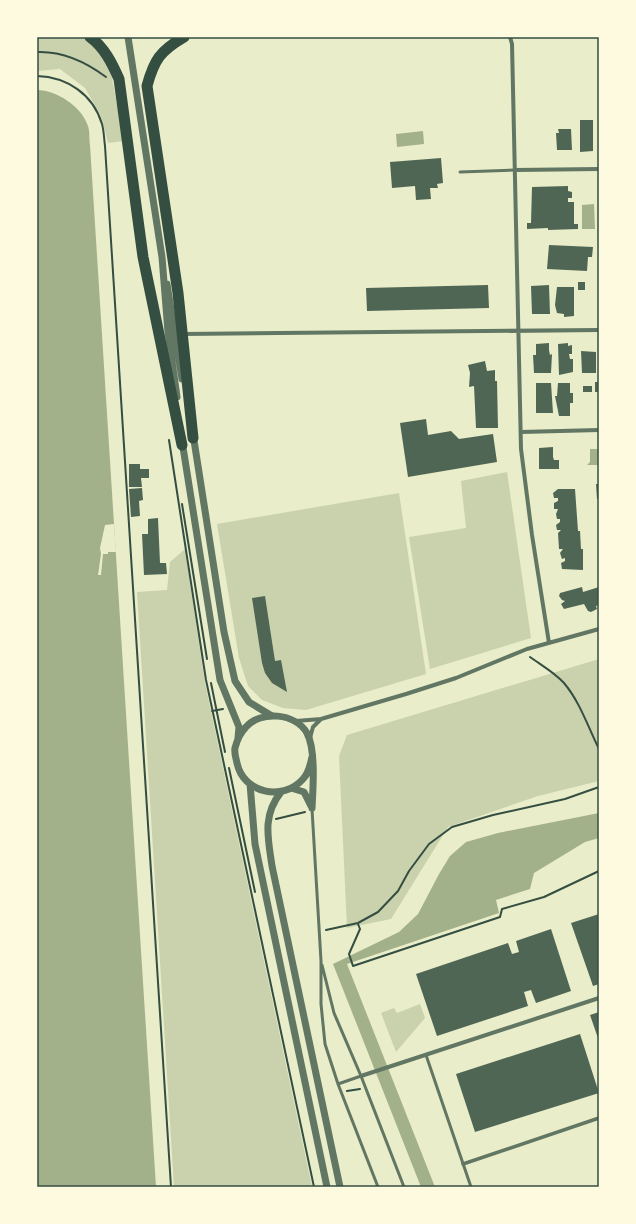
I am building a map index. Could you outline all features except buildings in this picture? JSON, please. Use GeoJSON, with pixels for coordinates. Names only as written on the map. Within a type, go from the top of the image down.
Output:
{"type":"FeatureCollection","features":[{"type":"Feature","properties":{"kind":"highway"},"geometry":{"type":"LineString","coordinates":[[90,37],[103,49],[113,65],[119,79],[143,257],[182,445]]}},
{"type":"Feature","properties":{"kind":"highway"},"geometry":{"type":"LineString","coordinates":[[184,37],[168,46],[153,65],[147,86],[182,334],[194,438]]}},
{"type":"Feature","properties":{"kind":"street"},"geometry":{"type":"LineString","coordinates":[[128,37],[164,272],[168,332],[182,445],[220,680],[239,727],[234,752],[238,771],[250,784],[261,791],[281,792],[291,788],[304,779],[309,770],[312,757]]}},
{"type":"Feature","properties":{"kind":"street"},"geometry":{"type":"LineString","coordinates":[[510,37],[512,44],[520,331],[521,432],[532,535],[549,643]]}},
{"type":"Feature","properties":{"kind":"street"},"geometry":{"type":"LineString","coordinates":[[515,170],[599,168]]}},
{"type":"Feature","properties":{"kind":"street"},"geometry":{"type":"LineString","coordinates":[[164,272],[170,294],[184,396],[194,438],[224,632],[235,681],[249,702],[272,716]]}},
{"type":"Feature","properties":{"kind":"street"},"geometry":{"type":"LineString","coordinates":[[182,334],[599,330]]}},
{"type":"Feature","properties":{"kind":"street"},"geometry":{"type":"LineString","coordinates":[[521,432],[599,430]]}},
{"type":"Feature","properties":{"kind":"street"},"geometry":{"type":"LineString","coordinates":[[238,738],[245,727],[261,718],[272,716],[293,720],[321,719],[456,678],[527,649],[599,629]]}},
{"type":"Feature","properties":{"kind":"street"},"geometry":{"type":"LineString","coordinates":[[309,740],[313,726],[321,719]]}},
{"type":"Feature","properties":{"kind":"street"},"geometry":{"type":"LineString","coordinates":[[293,720],[306,732],[309,740],[312,757],[309,810]]}},
{"type":"Feature","properties":{"kind":"street"},"geometry":{"type":"LineString","coordinates":[[250,784],[255,844],[327,1187]]}},
{"type":"Feature","properties":{"kind":"street"},"geometry":{"type":"LineString","coordinates":[[291,788],[304,792],[309,810]]}},
{"type":"Feature","properties":{"kind":"street"},"geometry":{"type":"LineString","coordinates":[[281,792],[273,801],[270,810],[267,834],[272,866],[340,1187]]}},
{"type":"Feature","properties":{"kind":"street"},"geometry":{"type":"LineString","coordinates":[[361,1076],[599,998]]}},
{"type":"Feature","properties":{"kind":"street"},"geometry":{"type":"LineString","coordinates":[[463,1164],[599,1118]]}},
{"type":"Feature","properties":{"kind":"lane"},"geometry":{"type":"LineString","coordinates":[[460,172],[515,170]]}},
{"type":"Feature","properties":{"kind":"lane"},"geometry":{"type":"LineString","coordinates":[[309,810],[320,931],[320,979],[325,1044],[338,1084],[378,1187]]}},
{"type":"Feature","properties":{"kind":"lane"},"geometry":{"type":"LineString","coordinates":[[321,962],[334,1013],[361,1076],[404,1187]]}},
{"type":"Feature","properties":{"kind":"lane"},"geometry":{"type":"LineString","coordinates":[[426,1055],[471,1187]]}},
{"type":"Feature","properties":{"kind":"lane"},"geometry":{"type":"LineString","coordinates":[[338,1084],[361,1076]]}},
{"type":"Feature","properties":{"kind":"path"},"geometry":{"type":"LineString","coordinates":[[37,52],[48,51],[75,58],[110,80]]}},
{"type":"Feature","properties":{"kind":"path"},"geometry":{"type":"LineString","coordinates":[[37,76],[49,76],[71,83],[81,92],[96,110],[102,124],[105,146],[171,1187]]}},
{"type":"Feature","properties":{"kind":"path"},"geometry":{"type":"LineString","coordinates":[[169,440],[212,711],[314,1187]]}},
{"type":"Feature","properties":{"kind":"path"},"geometry":{"type":"LineString","coordinates":[[530,657],[551,671],[564,683],[572,694],[599,749]]}},
{"type":"Feature","properties":{"kind":"path"},"geometry":{"type":"LineString","coordinates":[[212,711],[227,709]]}},
{"type":"Feature","properties":{"kind":"path"},"geometry":{"type":"LineString","coordinates":[[320,931],[358,923],[378,912],[398,891],[409,871],[429,844],[452,827],[493,815],[565,799],[599,786]]}},
{"type":"Feature","properties":{"kind":"path"},"geometry":{"type":"LineString","coordinates":[[272,820],[309,810]]}},
{"type":"Feature","properties":{"kind":"path"},"geometry":{"type":"LineString","coordinates":[[235,818],[244,816]]}},
{"type":"Feature","properties":{"kind":"path"},"geometry":{"type":"LineString","coordinates":[[358,923],[360,929],[349,954],[353,966],[500,917],[502,909],[544,897],[599,871]]}},
{"type":"Feature","properties":{"kind":"path"},"geometry":{"type":"LineString","coordinates":[[345,1091],[360,1089]]}},
{"type":"Feature","properties":{"kind":"shaded area"},"geometry":{"type":"Polygon","coordinates":[[[37,37],[84,37],[95,45],[110,68],[124,141],[108,143],[101,116],[85,88],[60,69],[37,71],[37,37]]]}},
{"type":"Feature","properties":{"kind":"shaded area"},"geometry":{"type":"Polygon","coordinates":[[[37,90],[53,93],[68,101],[85,119],[89,131],[156,1187],[37,1187],[37,90]]]}},
{"type":"Feature","properties":{"kind":"shaded area"},"geometry":{"type":"Polygon","coordinates":[[[423,131],[424,144],[397,147],[396,134],[423,131]]]}},
{"type":"Feature","properties":{"kind":"shaded area"},"geometry":{"type":"Polygon","coordinates":[[[594,204],[595,229],[582,229],[582,205],[594,204]]]}},
{"type":"Feature","properties":{"kind":"shaded area"},"geometry":{"type":"Polygon","coordinates":[[[590,449],[598,449],[598,465],[587,465],[590,462],[590,449]]]}},
{"type":"Feature","properties":{"kind":"shaded area"},"geometry":{"type":"Polygon","coordinates":[[[507,472],[531,638],[430,669],[409,537],[466,528],[461,481],[507,472]]]}},
{"type":"Feature","properties":{"kind":"shaded area"},"geometry":{"type":"Polygon","coordinates":[[[399,493],[426,674],[306,710],[283,708],[262,700],[248,686],[239,658],[217,524],[399,493]]]}},
{"type":"Feature","properties":{"kind":"shaded area"},"geometry":{"type":"Polygon","coordinates":[[[185,549],[205,683],[312,1187],[174,1187],[137,592],[167,590],[170,562],[185,549]]]}},
{"type":"Feature","properties":{"kind":"shaded area"},"geometry":{"type":"Polygon","coordinates":[[[599,659],[599,781],[538,796],[448,827],[391,919],[347,928],[339,756],[347,735],[599,659]]]}},
{"type":"Feature","properties":{"kind":"shaded area"},"geometry":{"type":"Polygon","coordinates":[[[599,813],[599,838],[585,842],[534,873],[530,889],[496,900],[499,913],[347,964],[435,1187],[421,1187],[333,964],[399,932],[418,914],[450,856],[466,842],[498,833],[599,813]]]}},
{"type":"Feature","properties":{"kind":"shaded area"},"geometry":{"type":"Polygon","coordinates":[[[420,1004],[425,1018],[396,1052],[381,1013],[394,1008],[397,1013],[420,1004]]]}},
{"type":"Feature","properties":{"kind":"pier"},"geometry":{"type":"Polygon","coordinates":[[[114,524],[116,552],[108,552],[108,554],[103,554],[101,575],[98,575],[101,554],[100,548],[105,525],[114,524]]]}}]}
